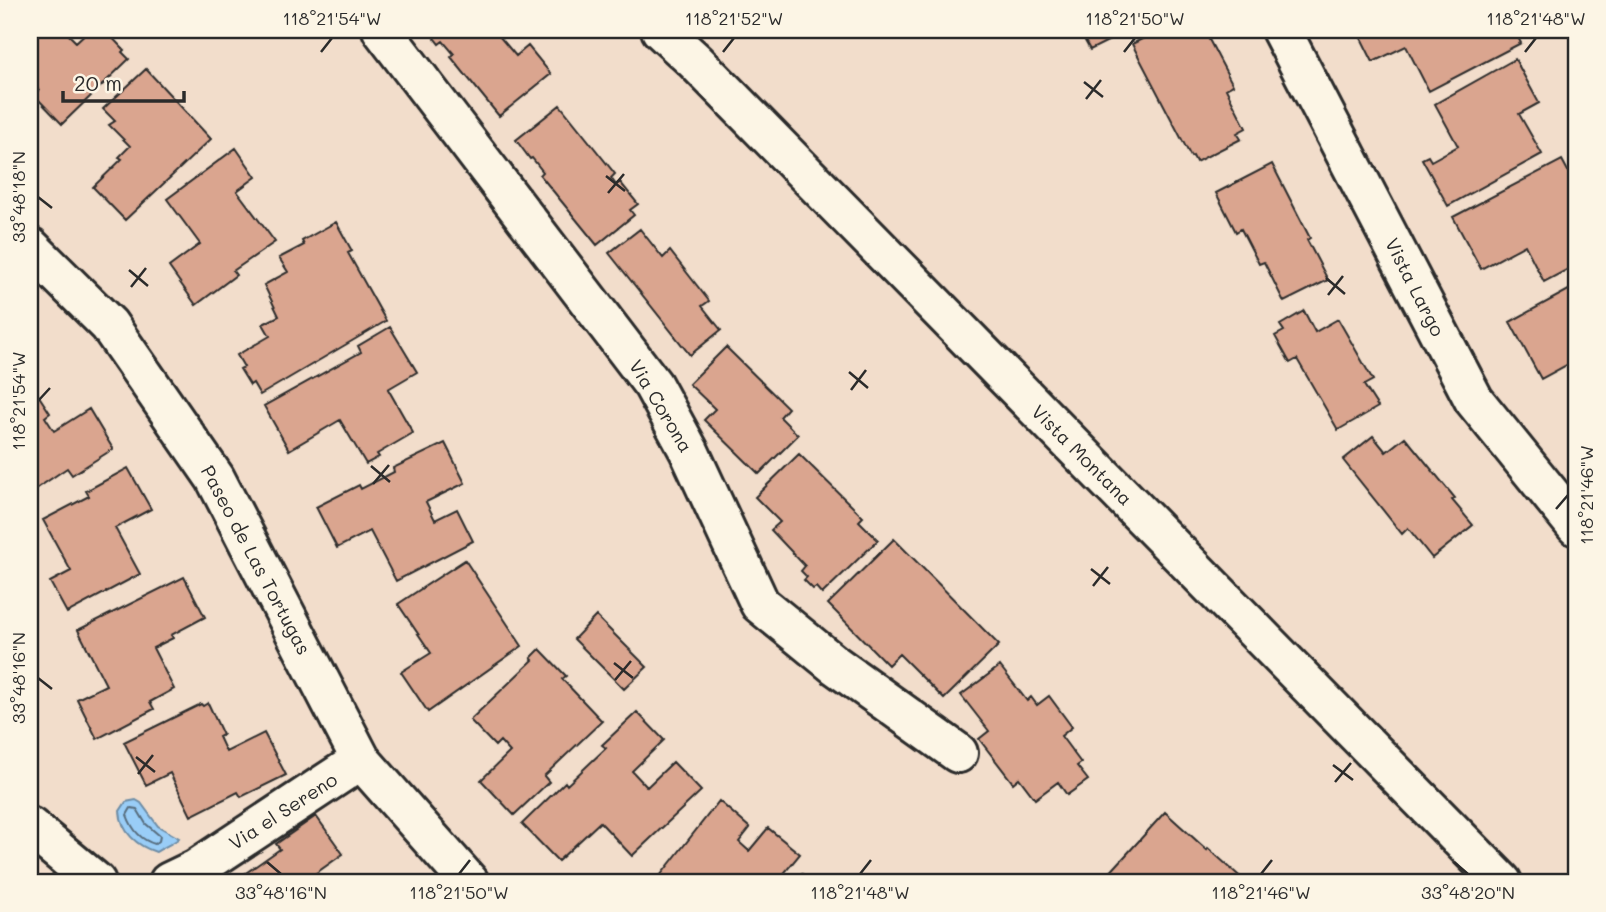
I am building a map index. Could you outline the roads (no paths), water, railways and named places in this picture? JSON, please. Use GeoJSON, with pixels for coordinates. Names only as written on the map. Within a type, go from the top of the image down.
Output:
{"type":"FeatureCollection","features":[{"type":"Feature","properties":{"kind":"street","name":"Via Corona"},"geometry":{"type":"LineString","coordinates":[[382,30],[653,385],[689,451],[760,604],[835,665],[958,753]]}},
{"type":"Feature","properties":{"kind":"street","name":"Vista Montana"},"geometry":{"type":"LineString","coordinates":[[661,30],[1502,882]]}},
{"type":"Feature","properties":{"kind":"street","name":"Vista Largo"},"geometry":{"type":"LineString","coordinates":[[1281,30],[1474,400],[1576,526]]}},
{"type":"Feature","properties":{"kind":"street","name":"Paseo de Las Tortugas"},"geometry":{"type":"LineString","coordinates":[[30,247],[109,325],[215,478],[361,760],[469,882]]}},
{"type":"Feature","properties":{"kind":"street","name":"Via el Sereno"},"geometry":{"type":"LineString","coordinates":[[169,882],[196,869],[361,760]]}},
{"type":"Feature","properties":{"kind":"street"},"geometry":{"type":"LineString","coordinates":[[30,827],[96,882]]}},
{"type":"Feature","properties":{"kind":"water"},"geometry":{"type":"Polygon","coordinates":[[[136,800],[158,826],[179,838],[156,852],[131,837],[123,825],[120,811],[126,802],[136,800]]]}}]}
